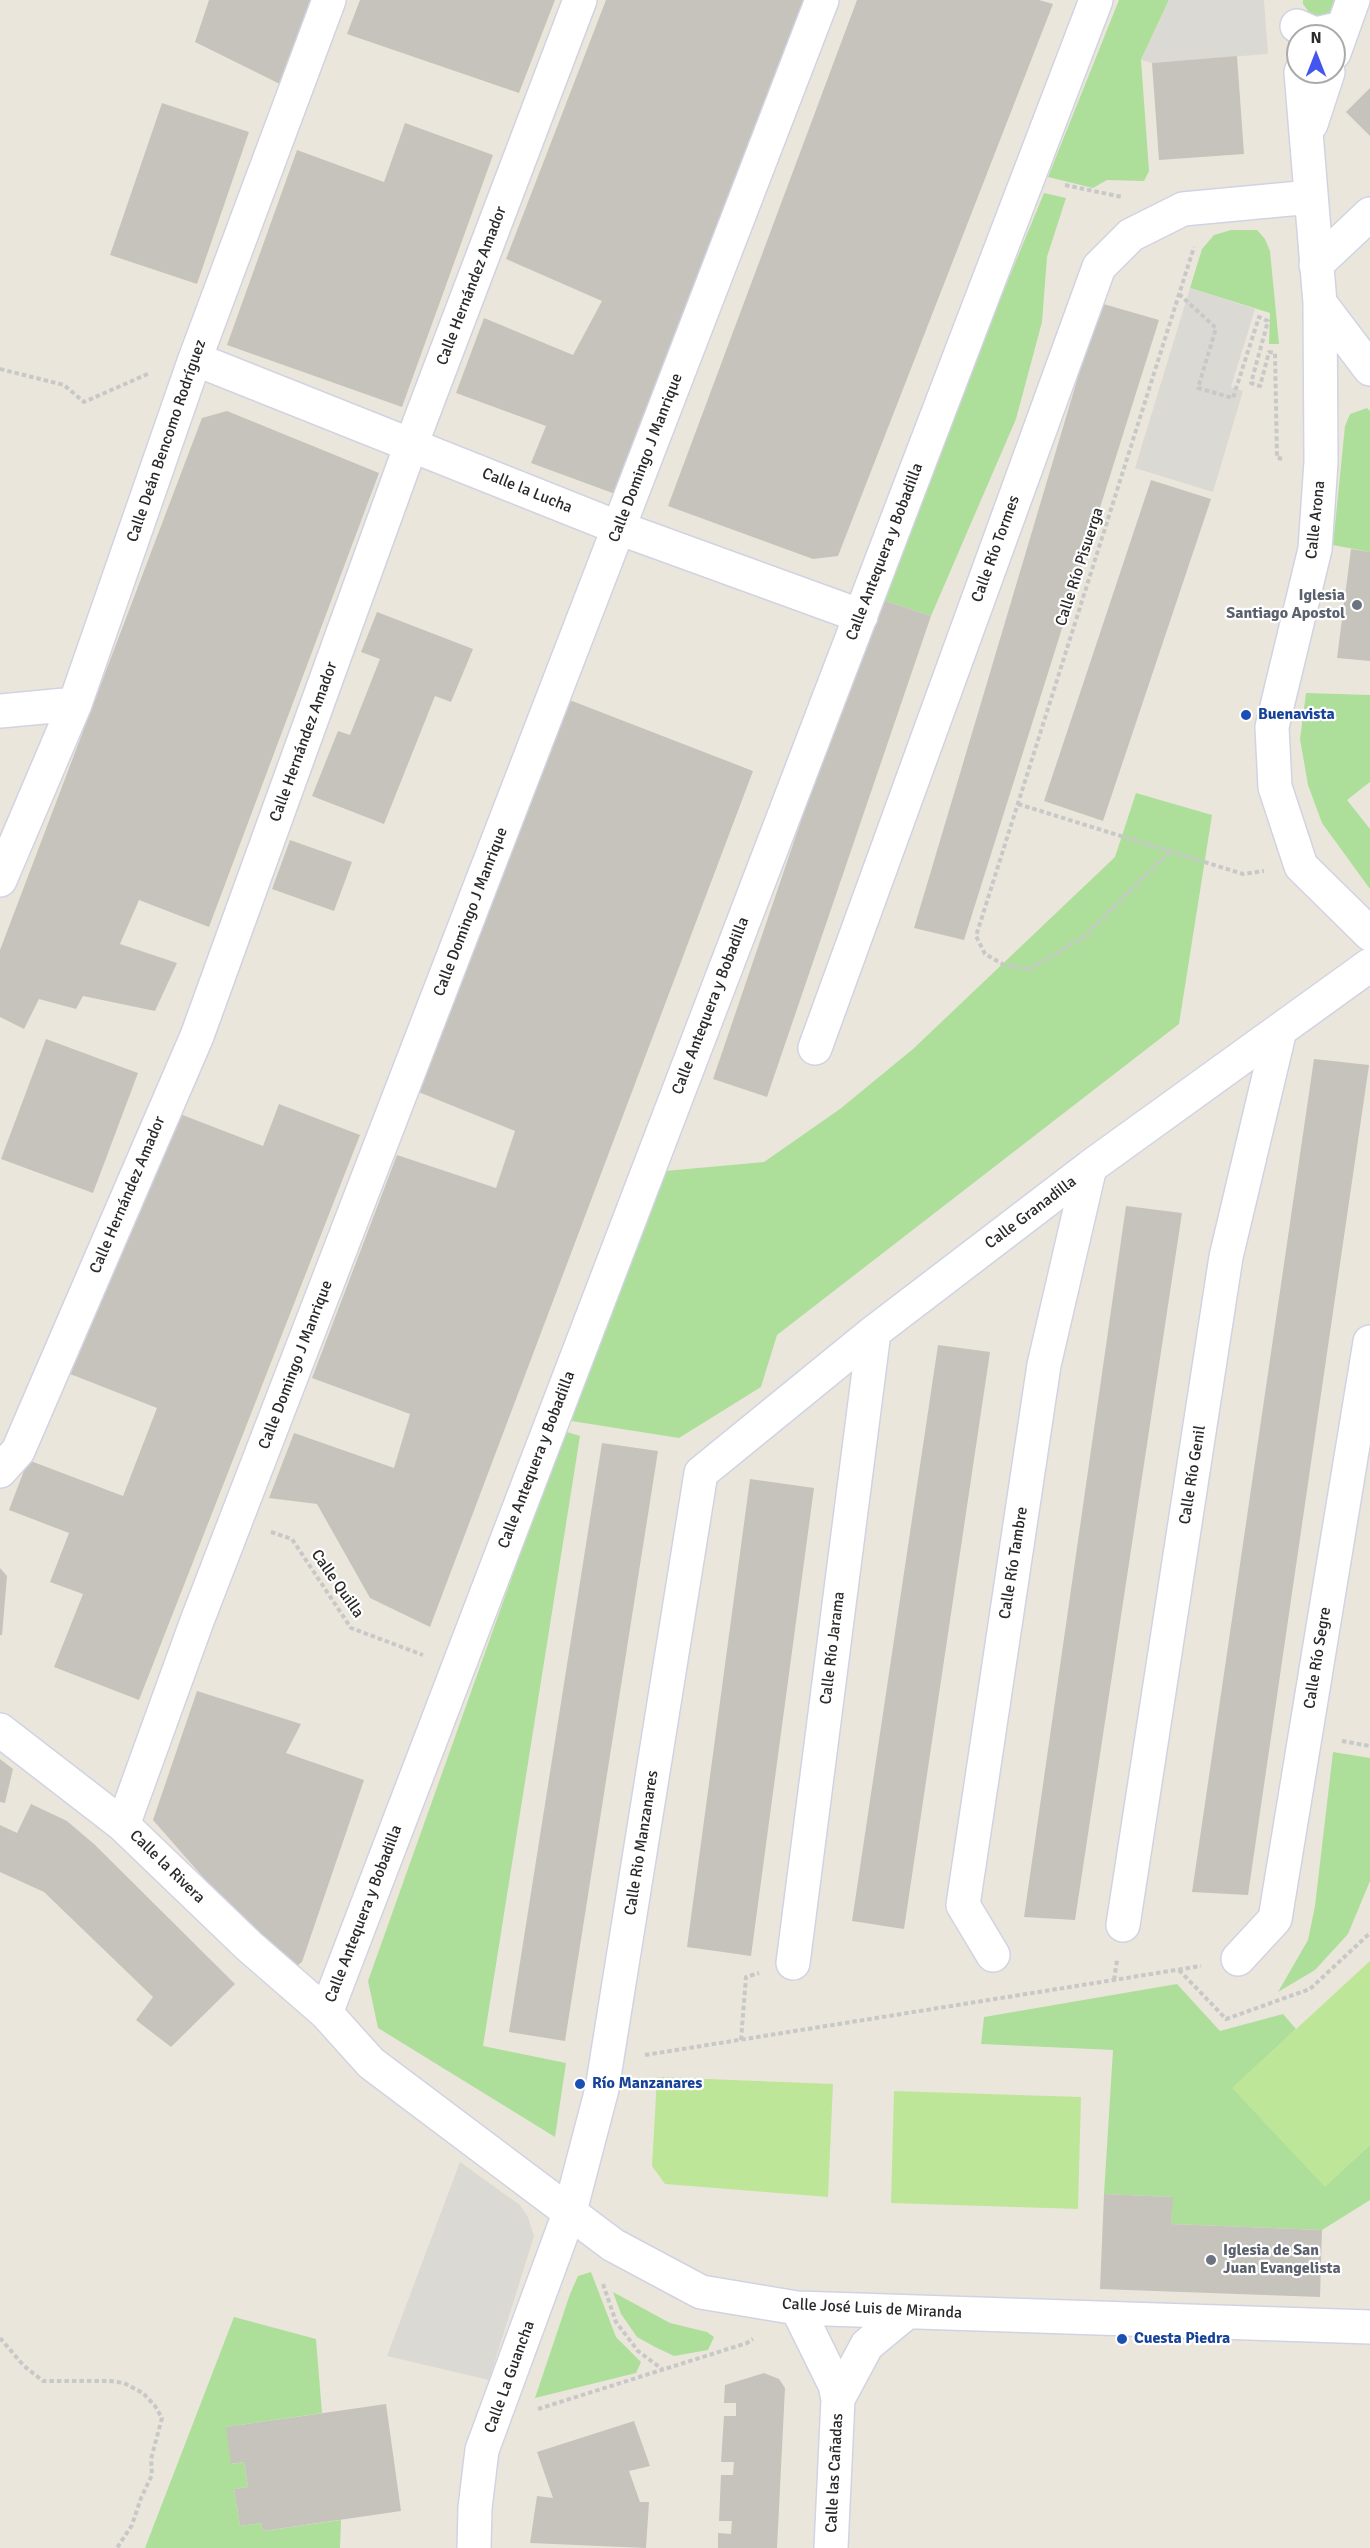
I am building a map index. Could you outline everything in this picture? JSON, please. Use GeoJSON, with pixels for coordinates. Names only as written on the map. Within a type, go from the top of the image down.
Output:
{"type":"FeatureCollection","features":[{"type":"Feature","properties":{"kind":"street","name":"Calle Deán Bencomo Rodríguez"},"geometry":{"type":"LineString","coordinates":[[0,880],[75,704],[191,370],[329,0]]}},
{"type":"Feature","properties":{"kind":"street","name":"Calle Hernández Amador"},"geometry":{"type":"LineString","coordinates":[[0,1471],[18,1452],[197,1036],[411,445],[580,0]]}},
{"type":"Feature","properties":{"kind":"street","name":"Calle Domingo J Manrique"},"geometry":{"type":"LineString","coordinates":[[123,1825],[236,1519],[822,0]]}},
{"type":"Feature","properties":{"kind":"street","name":"Calle Antequera y Bobadilla"},"geometry":{"type":"LineString","coordinates":[[326,2013],[1096,0]]}},
{"type":"Feature","properties":{"kind":"street","name":"Calle Arona"},"geometry":{"type":"LineString","coordinates":[[1302,84],[1320,303],[1321,462],[1315,549],[1272,727],[1275,788],[1301,866],[1370,934]]}},
{"type":"Feature","properties":{"kind":"street","name":"Calle Arona"},"geometry":{"type":"LineString","coordinates":[[1306,140],[1324,84]]}},
{"type":"Feature","properties":{"kind":"street","name":"Calle Río Tormes"},"geometry":{"type":"LineString","coordinates":[[815,1048],[1098,267],[1131,235],[1183,209],[1311,197]]}},
{"type":"Feature","properties":{"kind":"street"},"geometry":{"type":"LineString","coordinates":[[1316,265],[1370,214]]}},
{"type":"Feature","properties":{"kind":"street"},"geometry":{"type":"LineString","coordinates":[[1320,303],[1370,369]]}},
{"type":"Feature","properties":{"kind":"street","name":"Calle la Lucha"},"geometry":{"type":"LineString","coordinates":[[191,370],[411,445],[619,528],[861,616]]}},
{"type":"Feature","properties":{"kind":"street"},"geometry":{"type":"LineString","coordinates":[[0,711],[75,704]]}},
{"type":"Feature","properties":{"kind":"street","name":"Calle Granadilla"},"geometry":{"type":"LineString","coordinates":[[701,1473],[874,1332],[1090,1167],[1370,965]]}},
{"type":"Feature","properties":{"kind":"street","name":"Calle Río Genil"},"geometry":{"type":"LineString","coordinates":[[1123,1925],[1226,1257],[1280,1030]]}},
{"type":"Feature","properties":{"kind":"street","name":"Calle Río Tambre"},"geometry":{"type":"LineString","coordinates":[[993,1955],[963,1905],[1044,1365],[1090,1167]]}},
{"type":"Feature","properties":{"kind":"street","name":"Calle Río Jarama"},"geometry":{"type":"LineString","coordinates":[[793,1963],[874,1332]]}},
{"type":"Feature","properties":{"kind":"street","name":"Calle Río Segre"},"geometry":{"type":"LineString","coordinates":[[1238,1959],[1275,1919],[1370,1342]]}},
{"type":"Feature","properties":{"kind":"street","name":"Calle Rio Manzanares"},"geometry":{"type":"LineString","coordinates":[[570,2211],[609,2054],[701,1473]]}},
{"type":"Feature","properties":{"kind":"street","name":"Calle la Rivera"},"geometry":{"type":"LineString","coordinates":[[0,1730],[123,1825],[249,1946],[326,2013]]}},
{"type":"Feature","properties":{"kind":"street","name":"Calle José Luis de Miranda"},"geometry":{"type":"LineString","coordinates":[[326,2013],[371,2063],[605,2238],[701,2292],[797,2308],[1370,2327]]}},
{"type":"Feature","properties":{"kind":"street","name":"Calle La Guancha"},"geometry":{"type":"LineString","coordinates":[[474,2548],[475,2508],[482,2450],[570,2211]]}},
{"type":"Feature","properties":{"kind":"street","name":"Calle las Cañadas"},"geometry":{"type":"LineString","coordinates":[[797,2308],[835,2385],[838,2399],[831,2548]]}},
{"type":"Feature","properties":{"kind":"street","name":"Calle las Cañadas"},"geometry":{"type":"LineString","coordinates":[[838,2399],[867,2345],[907,2312]]}},
{"type":"Feature","properties":{"kind":"path"},"geometry":{"type":"LineString","coordinates":[[1029,177],[1128,198]]}},
{"type":"Feature","properties":{"kind":"path","name":"Calle Río Pisuerga"},"geometry":{"type":"LineString","coordinates":[[1170,851],[1085,936],[1030,969],[1004,965],[994,960],[985,954],[976,936],[1207,206]]}},
{"type":"Feature","properties":{"kind":"path"},"geometry":{"type":"LineString","coordinates":[[1179,294],[1216,328],[1198,388],[1233,398],[1259,317],[1268,321],[1251,383],[1260,386],[1269,352],[1275,353],[1277,458],[1321,462]]}},
{"type":"Feature","properties":{"kind":"path"},"geometry":{"type":"LineString","coordinates":[[0,369],[64,385],[84,402],[151,372],[191,370]]}},
{"type":"Feature","properties":{"kind":"path"},"geometry":{"type":"LineString","coordinates":[[1018,804],[1243,874],[1301,866]]}},
{"type":"Feature","properties":{"kind":"path","name":"Calle Quilla"},"geometry":{"type":"LineString","coordinates":[[236,1519],[292,1539],[351,1628],[457,1669]]}},
{"type":"Feature","properties":{"kind":"path"},"geometry":{"type":"LineString","coordinates":[[1178,1970],[1226,2019],[1310,1989],[1370,1933]]}},
{"type":"Feature","properties":{"kind":"path"},"geometry":{"type":"LineString","coordinates":[[609,2054],[649,2055],[1238,1959]]}},
{"type":"Feature","properties":{"kind":"path"},"geometry":{"type":"LineString","coordinates":[[741,2040],[746,1977],[793,1963]]}},
{"type":"Feature","properties":{"kind":"path"},"geometry":{"type":"LineString","coordinates":[[605,2238],[603,2281],[616,2322],[638,2351],[662,2370]]}},
{"type":"Feature","properties":{"kind":"path"},"geometry":{"type":"LineString","coordinates":[[494,2420],[747,2343],[797,2308]]}},
{"type":"Feature","properties":{"kind":"path"},"geometry":{"type":"LineString","coordinates":[[0,2338],[24,2366],[43,2381],[124,2383],[143,2393],[162,2418],[156,2432],[151,2459],[152,2475],[132,2525],[117,2548]]}},
{"type":"Feature","properties":{"kind":"green space"},"geometry":{"type":"Polygon","coordinates":[[[1119,0],[1169,0],[1141,60],[1149,171],[1144,181],[1107,180],[1093,188],[1048,177],[1119,0]]]}},
{"type":"Feature","properties":{"kind":"green space"},"geometry":{"type":"Polygon","coordinates":[[[1303,0],[1340,0],[1333,12],[1323,18],[1311,15],[1303,4],[1303,0]]]}},
{"type":"Feature","properties":{"kind":"green space"},"geometry":{"type":"Polygon","coordinates":[[[1044,193],[1066,198],[1047,257],[1042,322],[1016,419],[931,616],[877,598],[1044,193]]]}},
{"type":"Feature","properties":{"kind":"green space"},"geometry":{"type":"Polygon","coordinates":[[[1231,230],[1257,230],[1265,239],[1270,251],[1279,344],[1269,344],[1270,313],[1190,288],[1202,249],[1214,235],[1231,230]]]}},
{"type":"Feature","properties":{"kind":"green space"},"geometry":{"type":"Polygon","coordinates":[[[1367,408],[1370,411],[1370,552],[1333,545],[1345,426],[1350,414],[1367,408]]]}},
{"type":"Feature","properties":{"kind":"green space"},"geometry":{"type":"Polygon","coordinates":[[[1306,693],[1370,695],[1370,782],[1347,800],[1370,829],[1370,889],[1322,823],[1308,785],[1300,739],[1306,693]]]}},
{"type":"Feature","properties":{"kind":"green space"},"geometry":{"type":"Polygon","coordinates":[[[1136,793],[1212,815],[1179,1024],[777,1335],[761,1387],[679,1438],[565,1420],[665,1171],[764,1162],[840,1109],[913,1049],[1115,857],[1136,793]]]}},
{"type":"Feature","properties":{"kind":"green space"},"geometry":{"type":"Polygon","coordinates":[[[564,1431],[580,1436],[483,2046],[566,2063],[555,2137],[378,2028],[368,1981],[564,1431]]]}},
{"type":"Feature","properties":{"kind":"green space"},"geometry":{"type":"Polygon","coordinates":[[[1333,1752],[1370,1758],[1370,1881],[1348,1934],[1315,1970],[1278,1992],[1308,1940],[1315,1906],[1333,1752]]]}},
{"type":"Feature","properties":{"kind":"green space"},"geometry":{"type":"Polygon","coordinates":[[[1370,1961],[1370,2145],[1325,2187],[1232,2088],[1370,1961]]]}},
{"type":"Feature","properties":{"kind":"green space"},"geometry":{"type":"Polygon","coordinates":[[[1177,1984],[1220,2031],[1283,2014],[1296,2029],[1233,2088],[1325,2186],[1370,2145],[1370,2200],[1322,2230],[1171,2224],[1172,2197],[1104,2194],[1113,2050],[981,2044],[984,2017],[1177,1984]]]}},
{"type":"Feature","properties":{"kind":"green space"},"geometry":{"type":"Polygon","coordinates":[[[657,2077],[833,2084],[828,2197],[665,2184],[652,2166],[657,2077]]]}},
{"type":"Feature","properties":{"kind":"green space"},"geometry":{"type":"Polygon","coordinates":[[[894,2091],[1081,2097],[1078,2209],[891,2203],[894,2091]]]}},
{"type":"Feature","properties":{"kind":"green space"},"geometry":{"type":"Polygon","coordinates":[[[591,2272],[616,2337],[641,2362],[636,2373],[535,2398],[578,2276],[591,2272]]]}},
{"type":"Feature","properties":{"kind":"green space"},"geometry":{"type":"Polygon","coordinates":[[[613,2292],[670,2323],[707,2332],[714,2337],[708,2350],[674,2356],[637,2337],[621,2314],[613,2292]]]}},
{"type":"Feature","properties":{"kind":"green space"},"geometry":{"type":"Polygon","coordinates":[[[234,2317],[316,2339],[322,2413],[227,2427],[232,2464],[244,2462],[248,2487],[234,2489],[240,2526],[261,2523],[263,2531],[341,2520],[340,2548],[145,2548],[234,2317]]]}},
{"type":"Feature","properties":{"kind":"shaded area"},"geometry":{"type":"Polygon","coordinates":[[[1169,0],[1264,0],[1268,54],[1152,63],[1141,60],[1169,0]]]}},
{"type":"Feature","properties":{"kind":"shaded area"},"geometry":{"type":"Polygon","coordinates":[[[1190,288],[1255,309],[1231,387],[1243,391],[1213,492],[1135,468],[1190,288]]]}},
{"type":"Feature","properties":{"kind":"shaded area"},"geometry":{"type":"Polygon","coordinates":[[[460,2162],[520,2205],[528,2217],[534,2236],[489,2380],[387,2356],[460,2162]]]}},
{"type":"Feature","properties":{"kind":"building"},"geometry":{"type":"Polygon","coordinates":[[[209,0],[311,0],[280,84],[195,42],[209,0]]]}},
{"type":"Feature","properties":{"kind":"building"},"geometry":{"type":"Polygon","coordinates":[[[360,0],[555,0],[519,93],[347,34],[360,0]]]}},
{"type":"Feature","properties":{"kind":"building"},"geometry":{"type":"Polygon","coordinates":[[[606,0],[815,0],[618,495],[531,463],[546,426],[456,393],[484,318],[573,355],[602,301],[506,259],[606,0]]]}},
{"type":"Feature","properties":{"kind":"building"},"geometry":{"type":"Polygon","coordinates":[[[857,0],[1039,0],[1053,4],[838,556],[813,559],[668,506],[857,0]]]}},
{"type":"Feature","properties":{"kind":"building"},"geometry":{"type":"Polygon","coordinates":[[[1237,56],[1244,154],[1159,160],[1152,63],[1237,56]]]}},
{"type":"Feature","properties":{"kind":"building"},"geometry":{"type":"Polygon","coordinates":[[[1370,88],[1370,136],[1346,112],[1370,88]]]}},
{"type":"Feature","properties":{"kind":"building"},"geometry":{"type":"Polygon","coordinates":[[[162,103],[249,132],[197,284],[110,255],[162,103]]]}},
{"type":"Feature","properties":{"kind":"building"},"geometry":{"type":"Polygon","coordinates":[[[405,123],[493,155],[402,407],[227,345],[297,150],[384,182],[405,123]]]}},
{"type":"Feature","properties":{"kind":"building"},"geometry":{"type":"Polygon","coordinates":[[[1100,303],[1159,320],[964,940],[914,928],[1100,303]]]}},
{"type":"Feature","properties":{"kind":"building"},"geometry":{"type":"Polygon","coordinates":[[[227,411],[379,473],[209,927],[139,900],[120,944],[177,963],[155,1011],[83,996],[76,1009],[39,999],[24,1029],[0,1017],[0,950],[202,418],[227,411]]]}},
{"type":"Feature","properties":{"kind":"building"},"geometry":{"type":"Polygon","coordinates":[[[1151,480],[1211,499],[1103,821],[1044,801],[1151,480]]]}},
{"type":"Feature","properties":{"kind":"building","name":"Iglesia Santiago Apostol"},"geometry":{"type":"Polygon","coordinates":[[[1351,549],[1370,552],[1370,661],[1337,658],[1351,549]]]}},
{"type":"Feature","properties":{"kind":"building"},"geometry":{"type":"Polygon","coordinates":[[[877,598],[931,616],[767,1097],[713,1079],[877,598]]]}},
{"type":"Feature","properties":{"kind":"building"},"geometry":{"type":"Polygon","coordinates":[[[377,612],[473,649],[451,702],[435,696],[384,824],[312,796],[338,731],[350,735],[380,659],[361,652],[377,612]]]}},
{"type":"Feature","properties":{"kind":"building"},"geometry":{"type":"Polygon","coordinates":[[[567,699],[753,771],[430,1627],[370,1598],[317,1504],[269,1498],[294,1433],[394,1468],[410,1414],[312,1378],[397,1155],[496,1188],[515,1131],[416,1091],[567,699]]]}},
{"type":"Feature","properties":{"kind":"building"},"geometry":{"type":"Polygon","coordinates":[[[290,840],[352,862],[334,911],[272,889],[290,840]]]}},
{"type":"Feature","properties":{"kind":"building"},"geometry":{"type":"Polygon","coordinates":[[[46,1039],[138,1073],[93,1193],[1,1159],[46,1039]]]}},
{"type":"Feature","properties":{"kind":"building"},"geometry":{"type":"Polygon","coordinates":[[[1314,1059],[1369,1065],[1248,1895],[1192,1892],[1314,1059]]]}},
{"type":"Feature","properties":{"kind":"building"},"geometry":{"type":"Polygon","coordinates":[[[279,1104],[360,1135],[139,1700],[54,1667],[83,1594],[50,1582],[69,1533],[9,1510],[28,1460],[123,1496],[157,1408],[65,1372],[167,1109],[263,1146],[279,1104]]]}},
{"type":"Feature","properties":{"kind":"building"},"geometry":{"type":"Polygon","coordinates":[[[1126,1206],[1182,1213],[1075,1920],[1024,1917],[1126,1206]]]}},
{"type":"Feature","properties":{"kind":"building"},"geometry":{"type":"Polygon","coordinates":[[[938,1345],[990,1352],[904,1929],[852,1921],[938,1345]]]}},
{"type":"Feature","properties":{"kind":"building"},"geometry":{"type":"Polygon","coordinates":[[[602,1443],[658,1451],[565,2041],[509,2032],[602,1443]]]}},
{"type":"Feature","properties":{"kind":"building"},"geometry":{"type":"Polygon","coordinates":[[[750,1479],[814,1488],[751,1956],[687,1947],[750,1479]]]}},
{"type":"Feature","properties":{"kind":"building"},"geometry":{"type":"Polygon","coordinates":[[[0,1568],[7,1576],[2,1635],[0,1635],[0,1568]]]}},
{"type":"Feature","properties":{"kind":"building"},"geometry":{"type":"Polygon","coordinates":[[[197,1691],[301,1724],[286,1753],[364,1780],[302,1962],[289,1972],[269,1941],[216,1892],[153,1820],[197,1691]]]}},
{"type":"Feature","properties":{"kind":"building"},"geometry":{"type":"Polygon","coordinates":[[[0,1759],[13,1769],[5,1803],[0,1802],[0,1759]]]}},
{"type":"Feature","properties":{"kind":"building"},"geometry":{"type":"Polygon","coordinates":[[[31,1804],[67,1821],[94,1844],[235,1984],[171,2047],[136,2020],[153,1997],[44,1892],[0,1872],[0,1825],[17,1833],[31,1804]]]}},
{"type":"Feature","properties":{"kind":"building","name":"Iglesia de San Juan Evangelista"},"geometry":{"type":"Polygon","coordinates":[[[1104,2194],[1173,2197],[1171,2224],[1322,2230],[1320,2297],[1100,2289],[1104,2194]]]}},
{"type":"Feature","properties":{"kind":"building"},"geometry":{"type":"Polygon","coordinates":[[[764,2373],[779,2379],[785,2388],[777,2548],[718,2548],[718,2533],[731,2534],[732,2521],[719,2521],[721,2475],[733,2475],[734,2462],[721,2462],[724,2416],[736,2416],[736,2403],[724,2403],[725,2385],[764,2373]]]}},
{"type":"Feature","properties":{"kind":"building"},"geometry":{"type":"Polygon","coordinates":[[[386,2404],[401,2511],[263,2531],[261,2523],[240,2526],[234,2489],[248,2487],[244,2462],[231,2464],[226,2427],[386,2404]]]}},
{"type":"Feature","properties":{"kind":"building"},"geometry":{"type":"Polygon","coordinates":[[[634,2421],[650,2466],[629,2471],[640,2502],[649,2502],[646,2548],[530,2543],[537,2496],[553,2498],[537,2452],[634,2421]]]}},
{"type":"Feature","properties":{"kind":"place","name":"Iglesia Santiago Apostol"},"geometry":{"type":"Point","coordinates":[1357,605]}},
{"type":"Feature","properties":{"kind":"place","name":"Buenavista"},"geometry":{"type":"Point","coordinates":[1246,715]}},
{"type":"Feature","properties":{"kind":"place","name":"Río Manzanares"},"geometry":{"type":"Point","coordinates":[580,2084]}},
{"type":"Feature","properties":{"kind":"place","name":"Iglesia de San Juan Evangelista"},"geometry":{"type":"Point","coordinates":[1211,2260]}},
{"type":"Feature","properties":{"kind":"place","name":"Cuesta Piedra"},"geometry":{"type":"Point","coordinates":[1122,2339]}}]}
